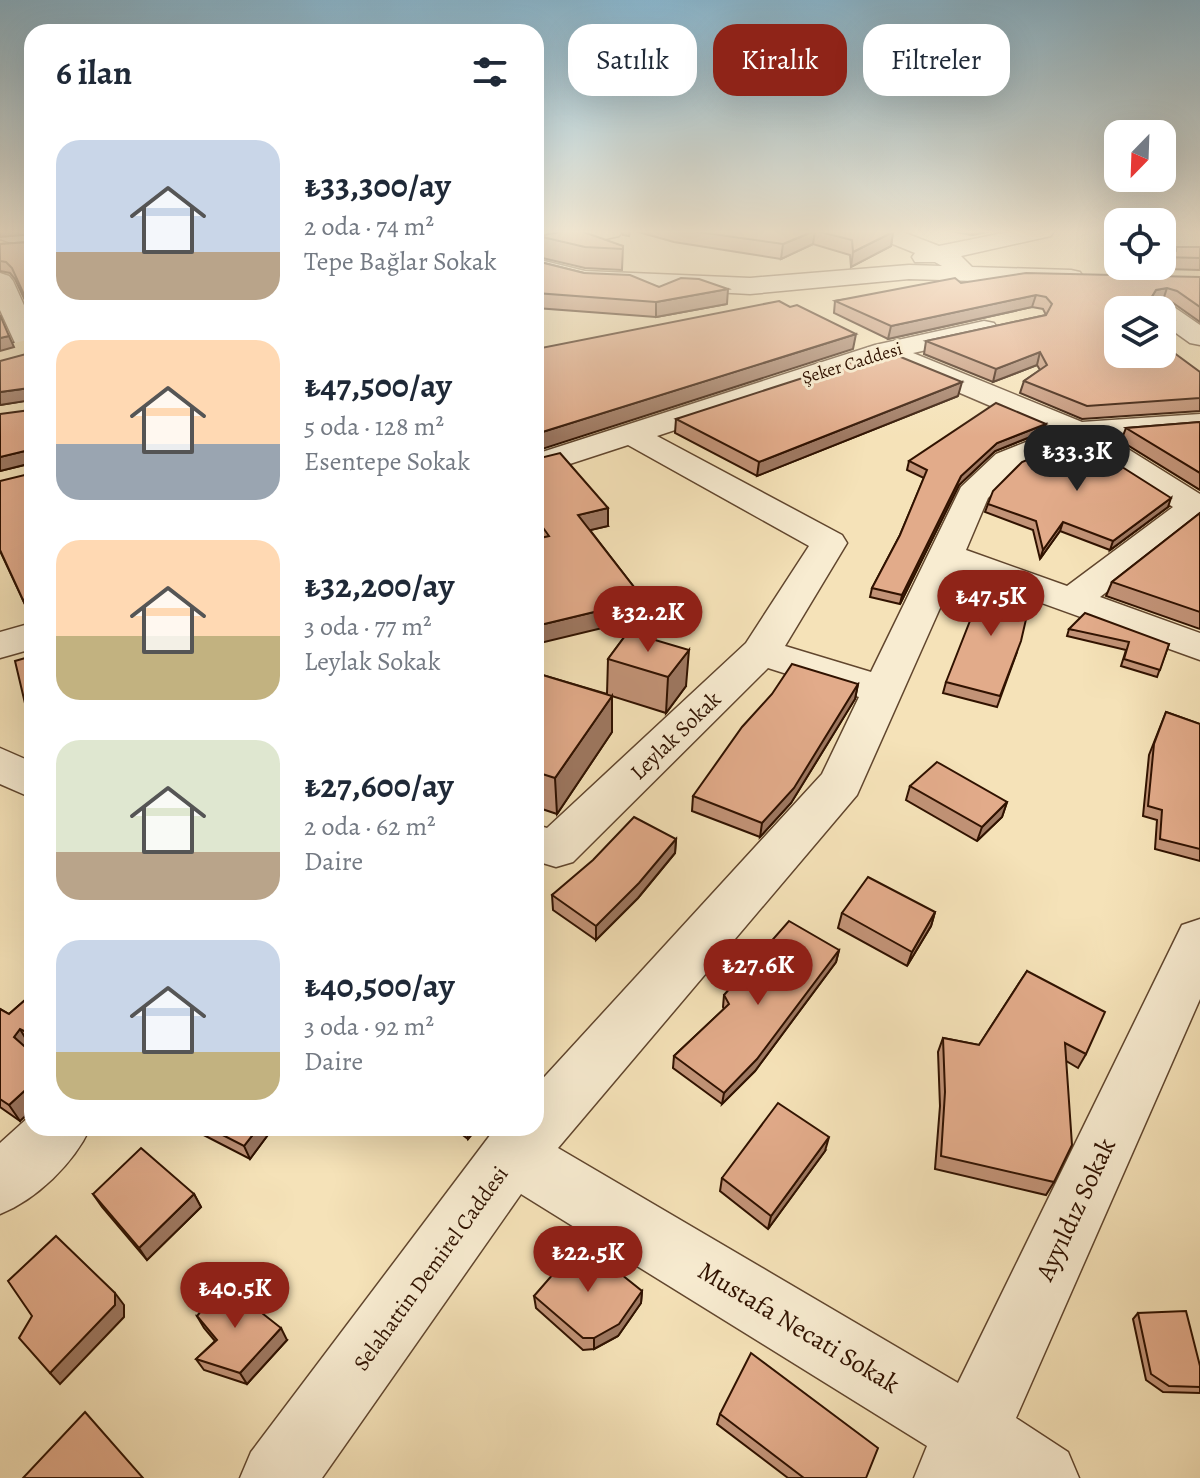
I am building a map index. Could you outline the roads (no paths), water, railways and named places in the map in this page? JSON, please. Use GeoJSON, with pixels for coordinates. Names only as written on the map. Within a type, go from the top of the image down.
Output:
{"type":"FeatureCollection","features":[{"type":"Feature","properties":{"kind":"main road"},"geometry":{"type":"LineString","coordinates":[[0,354],[24,351]]}},
{"type":"Feature","properties":{"kind":"main road"},"geometry":{"type":"LineString","coordinates":[[0,362],[24,353]]}},
{"type":"Feature","properties":{"kind":"street"},"geometry":{"type":"LineString","coordinates":[[8,300],[24,335]]}},
{"type":"Feature","properties":{"kind":"street"},"geometry":{"type":"LineString","coordinates":[[739,313],[774,300]]}},
{"type":"Feature","properties":{"kind":"street"},"geometry":{"type":"LineString","coordinates":[[1176,320],[1198,335]]}},
{"type":"Feature","properties":{"kind":"street","name":"Şeker Caddesi"},"geometry":{"type":"LineString","coordinates":[[544,462],[885,351],[1004,324]]}},
{"type":"Feature","properties":{"kind":"street"},"geometry":{"type":"LineString","coordinates":[[843,331],[1078,432],[1198,508],[1071,601]]}},
{"type":"Feature","properties":{"kind":"street"},"geometry":{"type":"LineString","coordinates":[[1078,432],[1200,423]]}},
{"type":"Feature","properties":{"kind":"street","name":"Selahattin Demirel Caddesi"},"geometry":{"type":"LineString","coordinates":[[544,1120],[841,783],[973,494],[1007,461],[1078,432]]}},
{"type":"Feature","properties":{"kind":"street","name":"Leylak Sokak"},"geometry":{"type":"LineString","coordinates":[[544,845],[556,849],[761,652],[829,543],[631,434]]}},
{"type":"Feature","properties":{"kind":"street"},"geometry":{"type":"LineString","coordinates":[[945,555],[1200,647]]}},
{"type":"Feature","properties":{"kind":"street"},"geometry":{"type":"LineString","coordinates":[[0,646],[24,638]]}},
{"type":"Feature","properties":{"kind":"street"},"geometry":{"type":"LineString","coordinates":[[761,652],[883,690]]}},
{"type":"Feature","properties":{"kind":"street"},"geometry":{"type":"LineString","coordinates":[[0,764],[24,778]]}},
{"type":"Feature","properties":{"kind":"street","name":"Ayyıldız Sokak"},"geometry":{"type":"LineString","coordinates":[[962,1455],[1200,940]]}},
{"type":"Feature","properties":{"kind":"street"},"geometry":{"type":"LineString","coordinates":[[0,1184],[51,1136]]}},
{"type":"Feature","properties":{"kind":"street","name":"Selahattin Demirel Caddesi"},"geometry":{"type":"LineString","coordinates":[[277,1478],[530,1136]]}},
{"type":"Feature","properties":{"kind":"street","name":"Mustafa Necati Sokak"},"geometry":{"type":"LineString","coordinates":[[513,1155],[962,1455],[1042,1478]]}}]}
